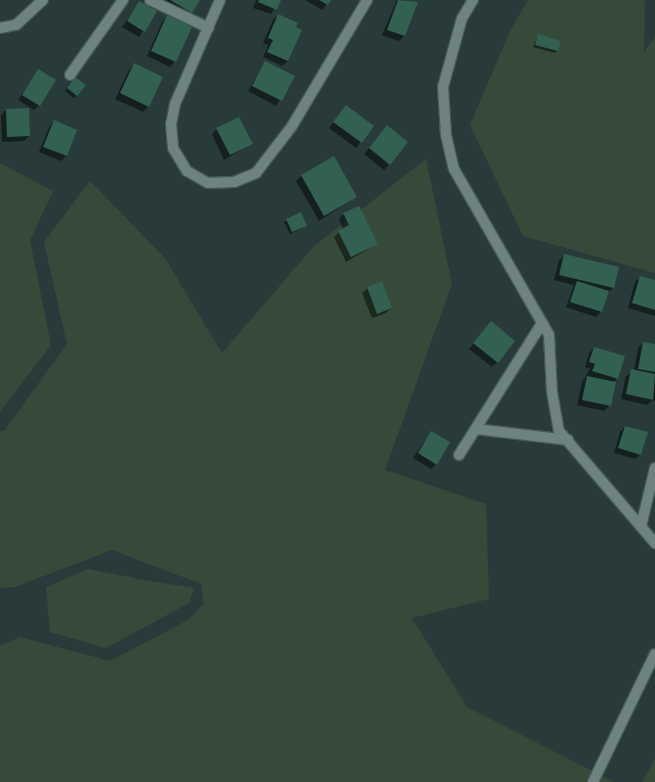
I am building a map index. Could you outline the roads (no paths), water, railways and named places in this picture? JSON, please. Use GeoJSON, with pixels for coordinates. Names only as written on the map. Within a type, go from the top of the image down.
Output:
{"type":"FeatureCollection","features":[{"type":"Feature","properties":{"kind":"street"},"geometry":{"type":"LineString","coordinates":[[0,28],[16,25],[43,0]]}},
{"type":"Feature","properties":{"kind":"street"},"geometry":{"type":"LineString","coordinates":[[70,76],[123,0]]}},
{"type":"Feature","properties":{"kind":"street"},"geometry":{"type":"LineString","coordinates":[[150,0],[209,28]]}},
{"type":"Feature","properties":{"kind":"street"},"geometry":{"type":"LineString","coordinates":[[220,0],[175,104],[171,124],[173,148],[187,171],[208,183],[234,182],[256,173],[292,126],[367,0]]}},
{"type":"Feature","properties":{"kind":"street"},"geometry":{"type":"LineString","coordinates":[[473,0],[462,18],[443,87],[446,135],[454,169],[549,335],[552,392],[560,431],[655,543]]}},
{"type":"Feature","properties":{"kind":"street"},"geometry":{"type":"LineString","coordinates":[[459,455],[542,323]]}},
{"type":"Feature","properties":{"kind":"street"},"geometry":{"type":"LineString","coordinates":[[476,429],[568,440]]}},
{"type":"Feature","properties":{"kind":"street"},"geometry":{"type":"LineString","coordinates":[[641,526],[655,468]]}},
{"type":"Feature","properties":{"kind":"street"},"geometry":{"type":"LineString","coordinates":[[593,782],[655,654]]}}]}
